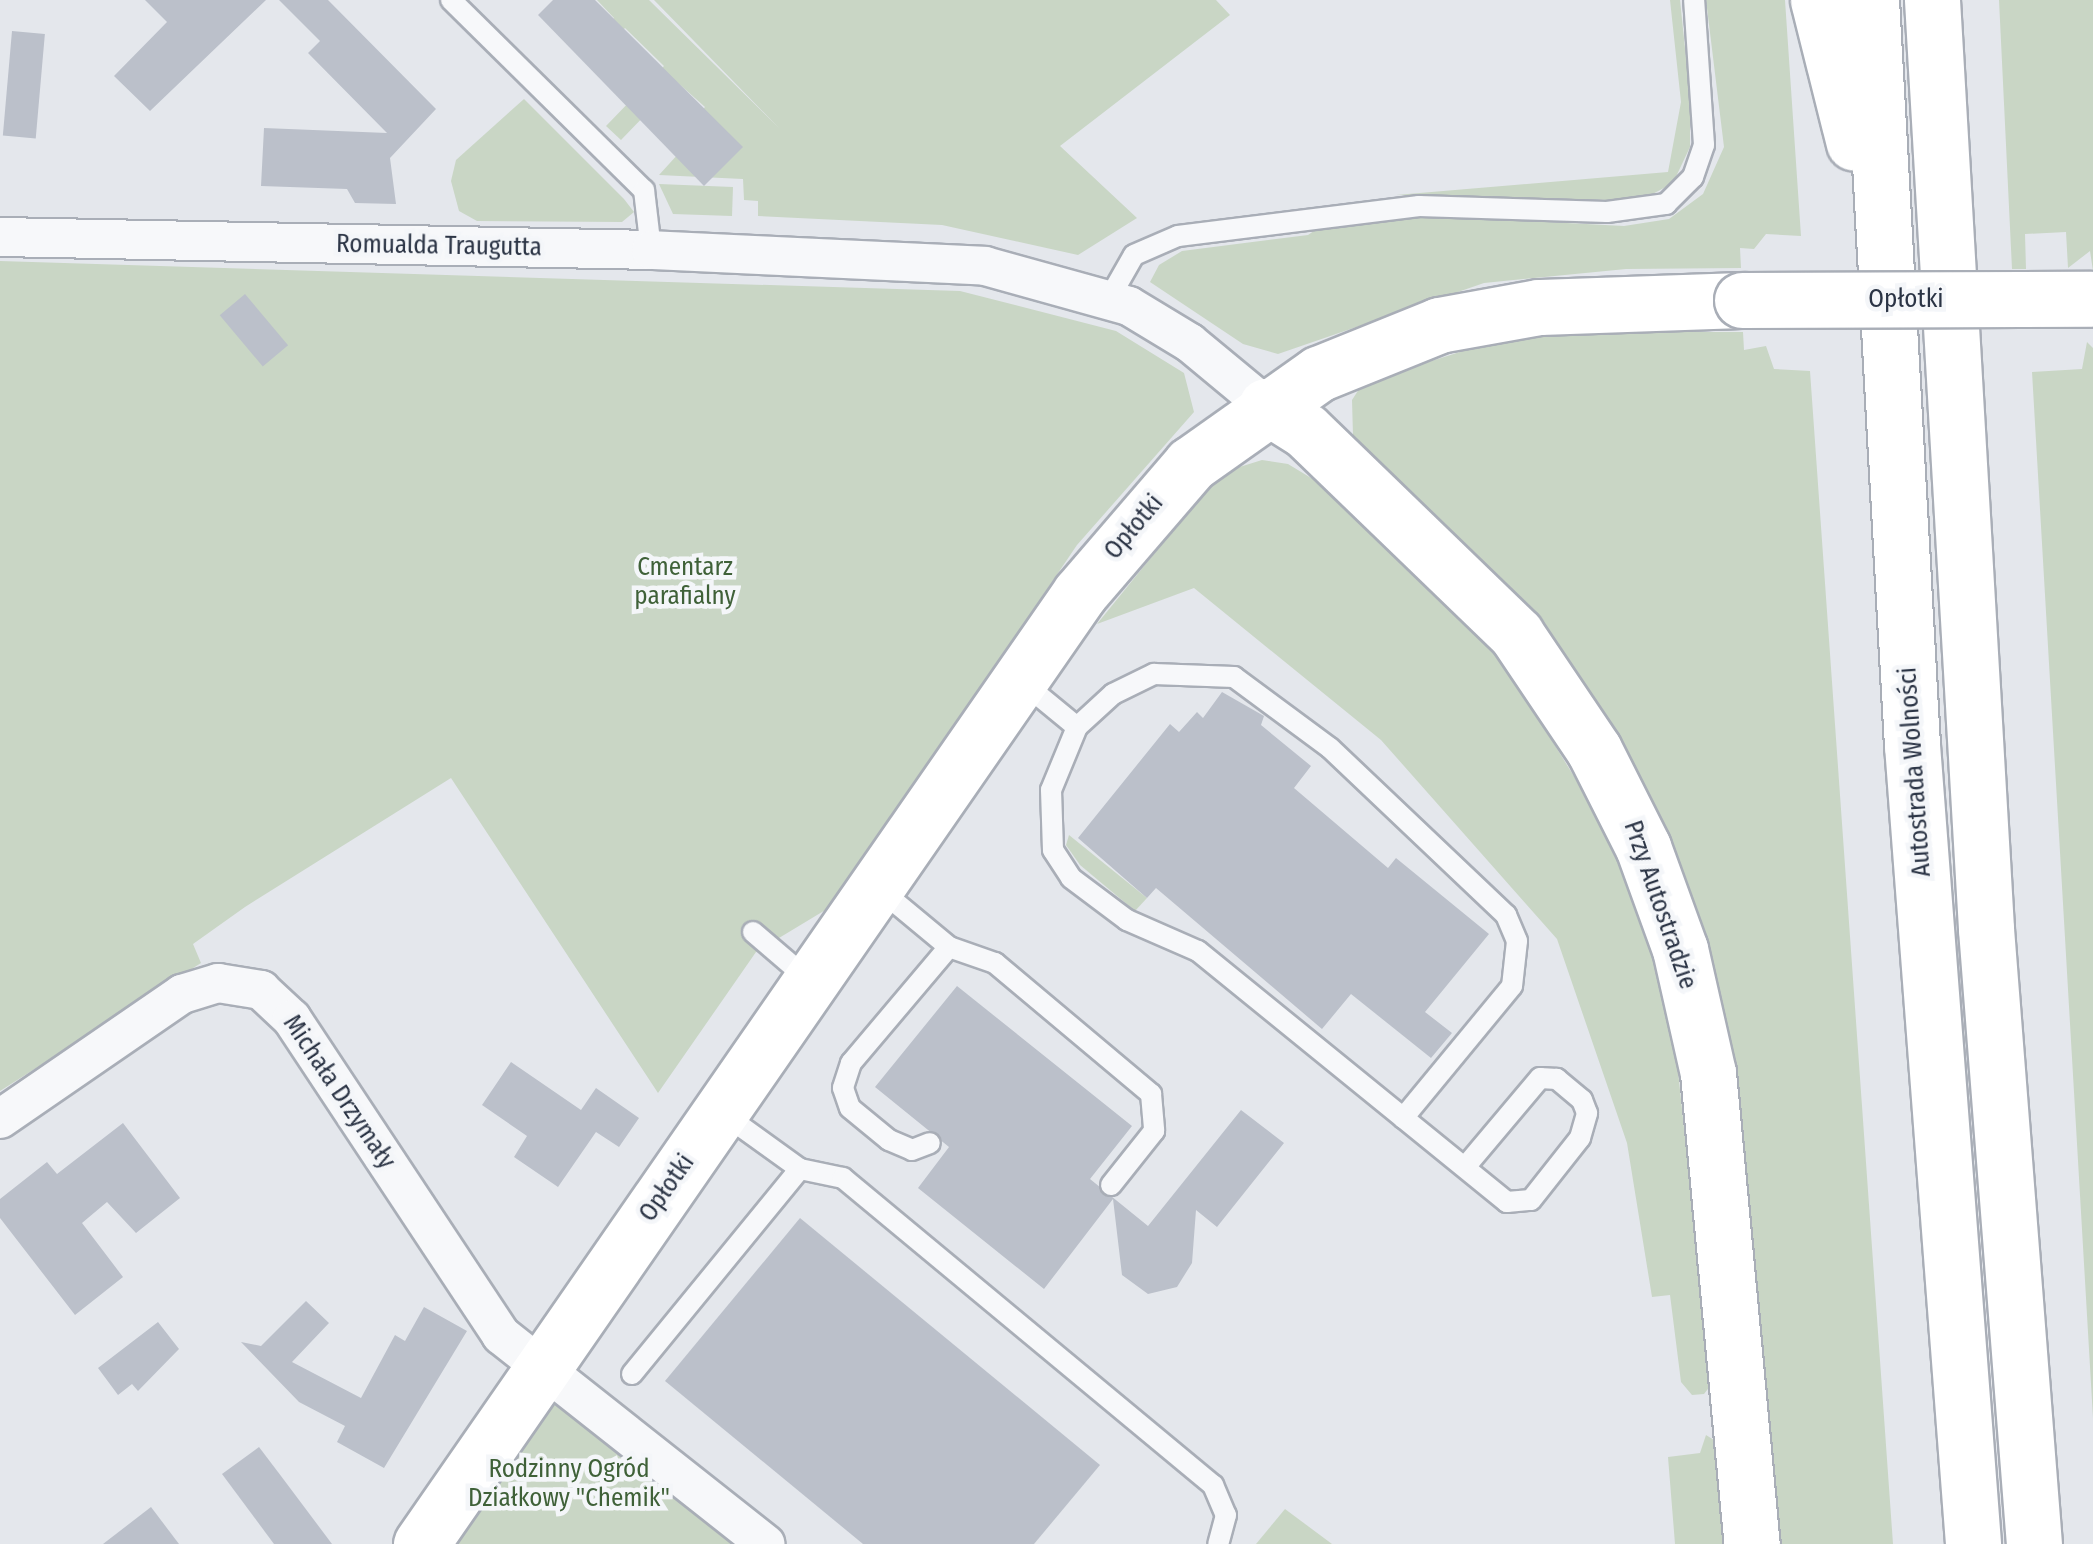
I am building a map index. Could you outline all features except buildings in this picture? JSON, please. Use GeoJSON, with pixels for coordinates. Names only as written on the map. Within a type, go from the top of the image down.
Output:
{"type":"FeatureCollection","features":[{"type":"Feature","properties":{"kind":"main road"},"geometry":{"type":"LineString","coordinates":[[1818,0],[1884,261]]}},
{"type":"Feature","properties":{"kind":"main road","name":"Autostrada Wolności"},"geometry":{"type":"LineString","coordinates":[[1872,0],[1884,261],[1973,1544]]}},
{"type":"Feature","properties":{"kind":"main road"},"geometry":{"type":"LineString","coordinates":[[1932,0],[2020,1380],[2034,1544]]}},
{"type":"Feature","properties":{"kind":"main road","name":"Opłotki"},"geometry":{"type":"LineString","coordinates":[[421,1544],[531,1366],[720,1112],[1020,680],[1137,521],[1201,455],[1266,406],[1376,347],[1472,317],[1612,302],[2092,299]]}},
{"type":"Feature","properties":{"kind":"main road","name":"Przy Autostradzie"},"geometry":{"type":"LineString","coordinates":[[1266,406],[1306,431],[1516,634],[1594,750],[1643,847],[1680,949],[1708,1072],[1752,1544]]}},
{"type":"Feature","properties":{"kind":"street","name":"Romualda Traugutta"},"geometry":{"type":"LineString","coordinates":[[0,237],[651,250],[878,257],[985,266],[1110,297],[1190,342],[1266,406]]}},
{"type":"Feature","properties":{"kind":"street","name":"Michała Drzymały"},"geometry":{"type":"LineString","coordinates":[[0,1119],[182,994],[218,982],[261,990],[292,1019],[493,1326],[531,1366],[766,1544]]}},
{"type":"Feature","properties":{"kind":"lane"},"geometry":{"type":"LineString","coordinates":[[451,0],[644,190],[651,250]]}},
{"type":"Feature","properties":{"kind":"lane"},"geometry":{"type":"LineString","coordinates":[[1110,297],[1134,254],[1178,236],[1418,206],[1607,212],[1666,204],[1693,177],[1704,144],[1694,0]]}},
{"type":"Feature","properties":{"kind":"lane"},"geometry":{"type":"LineString","coordinates":[[1404,1118],[1512,986],[1519,956],[1506,915],[1330,748],[1234,677],[1154,674],[1113,694],[1077,727],[1050,790],[1060,866],[1127,920],[1198,951],[1404,1118],[1508,1202],[1523,1205],[1584,1131],[1582,1100],[1557,1079],[1540,1078],[1465,1167]]}},
{"type":"Feature","properties":{"kind":"lane"},"geometry":{"type":"LineString","coordinates":[[1020,680],[1077,727]]}},
{"type":"Feature","properties":{"kind":"lane"},"geometry":{"type":"LineString","coordinates":[[876,887],[949,947],[995,963],[1151,1094],[1154,1131],[1112,1185]]}},
{"type":"Feature","properties":{"kind":"lane"},"geometry":{"type":"LineString","coordinates":[[753,932],[810,981]]}},
{"type":"Feature","properties":{"kind":"lane"},"geometry":{"type":"LineString","coordinates":[[930,1143],[912,1150],[890,1140],[850,1108],[843,1088],[852,1063],[949,947]]}},
{"type":"Feature","properties":{"kind":"lane"},"geometry":{"type":"LineString","coordinates":[[720,1112],[800,1170],[843,1178],[1213,1484],[1226,1514],[1218,1544]]}},
{"type":"Feature","properties":{"kind":"lane"},"geometry":{"type":"LineString","coordinates":[[632,1374],[800,1170]]}},
{"type":"Feature","properties":{"kind":"green space"},"geometry":{"type":"Polygon","coordinates":[[[597,0],[649,0],[779,128],[654,0],[1216,0],[1230,15],[1060,146],[1137,218],[1078,255],[942,225],[758,216],[758,201],[744,200],[743,179],[659,175],[679,153],[670,145],[705,107],[677,82],[621,140],[606,126],[664,66],[625,28],[589,65],[579,55],[614,18],[597,0]]]}},
{"type":"Feature","properties":{"kind":"green space"},"geometry":{"type":"Polygon","coordinates":[[[1670,0],[1680,0],[1690,96],[1690,147],[1673,183],[1649,196],[1610,200],[1396,195],[1668,172],[1681,102],[1670,0]]]}},
{"type":"Feature","properties":{"kind":"green space"},"geometry":{"type":"Polygon","coordinates":[[[1706,0],[1785,0],[1801,236],[1766,234],[1754,249],[1740,248],[1741,268],[1626,269],[1484,283],[1278,354],[1243,344],[1150,282],[1159,265],[1182,251],[1308,235],[1324,224],[1419,215],[1624,226],[1669,219],[1703,194],[1724,147],[1706,0]]]}},
{"type":"Feature","properties":{"kind":"green space"},"geometry":{"type":"Polygon","coordinates":[[[1999,0],[2093,0],[2093,271],[2090,251],[2068,268],[2066,232],[2025,234],[2026,269],[2012,269],[1999,0]]]}},
{"type":"Feature","properties":{"kind":"green space"},"geometry":{"type":"Polygon","coordinates":[[[524,99],[634,212],[622,222],[477,221],[459,211],[451,181],[456,160],[524,99]]]}},
{"type":"Feature","properties":{"kind":"green space"},"geometry":{"type":"Polygon","coordinates":[[[659,184],[733,187],[732,216],[673,214],[659,184]]]}},
{"type":"Feature","properties":{"kind":"green space","name":"Cmentarz parafialny"},"geometry":{"type":"Polygon","coordinates":[[[0,261],[960,291],[1116,331],[1184,373],[1194,412],[1077,545],[832,906],[756,952],[658,1093],[451,778],[245,907],[193,944],[201,963],[0,1091],[0,261]]]}},
{"type":"Feature","properties":{"kind":"green space"},"geometry":{"type":"Polygon","coordinates":[[[1565,332],[1743,332],[1744,350],[1766,346],[1774,369],[1810,371],[1893,1544],[1769,1544],[1699,956],[1353,436],[1352,400],[1363,383],[1491,342],[1565,332]]]}},
{"type":"Feature","properties":{"kind":"green space"},"geometry":{"type":"Polygon","coordinates":[[[2087,342],[2093,348],[2093,1418],[2032,372],[2082,369],[2087,342]]]}},
{"type":"Feature","properties":{"kind":"green space"},"geometry":{"type":"Polygon","coordinates":[[[1262,460],[1288,464],[1321,484],[1466,620],[1507,668],[1601,820],[1634,896],[1674,1033],[1711,1385],[1704,1394],[1692,1395],[1681,1382],[1670,1295],[1652,1297],[1627,1143],[1557,939],[1381,740],[1194,588],[1097,624],[1197,501],[1230,470],[1262,460]]]}},
{"type":"Feature","properties":{"kind":"green space"},"geometry":{"type":"Polygon","coordinates":[[[1069,835],[1147,898],[1135,911],[1080,865],[1066,845],[1069,835]]]}},
{"type":"Feature","properties":{"kind":"green space","name":"Rodzinny Ogród Działkowy \"Chemik\""},"geometry":{"type":"Polygon","coordinates":[[[549,1406],[567,1407],[735,1544],[444,1544],[549,1406]]]}},
{"type":"Feature","properties":{"kind":"green space"},"geometry":{"type":"Polygon","coordinates":[[[1706,1435],[1714,1440],[1724,1544],[1675,1544],[1668,1457],[1700,1453],[1706,1435]]]}},
{"type":"Feature","properties":{"kind":"green space"},"geometry":{"type":"Polygon","coordinates":[[[1285,1509],[1332,1544],[1256,1544],[1285,1509]]]}}]}
